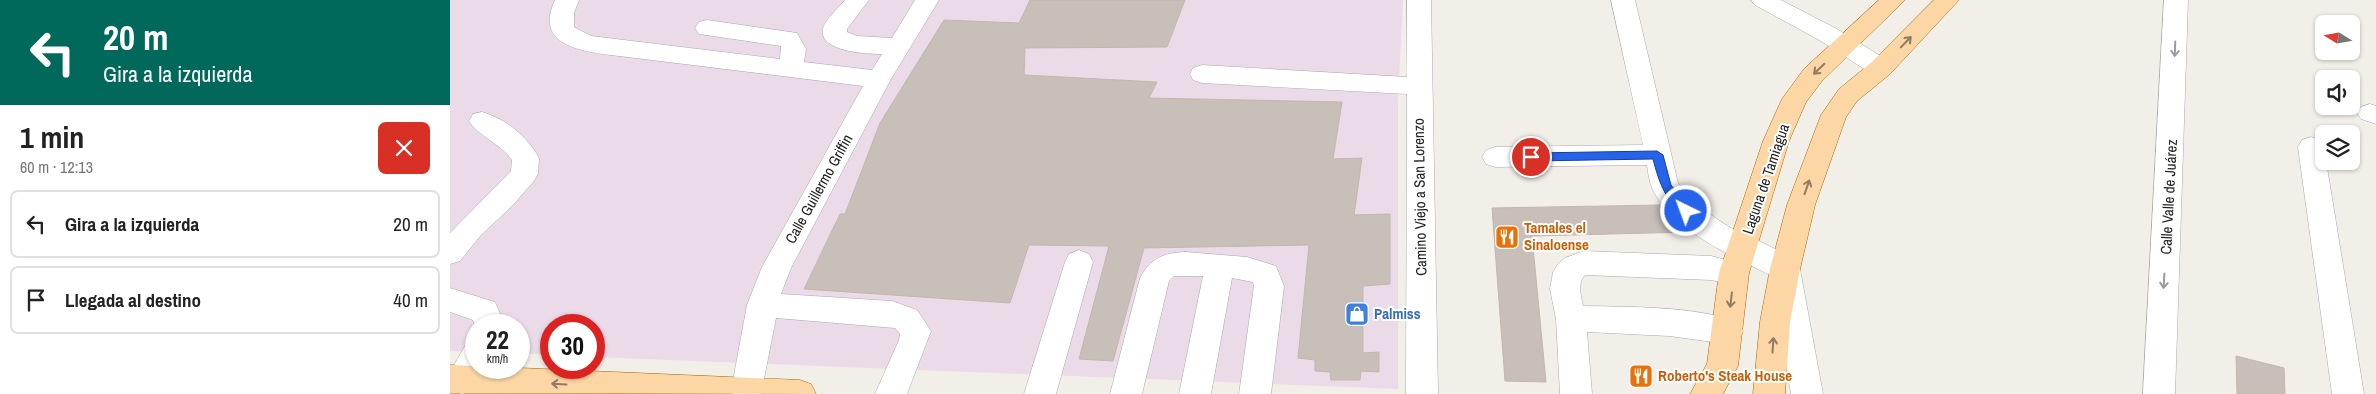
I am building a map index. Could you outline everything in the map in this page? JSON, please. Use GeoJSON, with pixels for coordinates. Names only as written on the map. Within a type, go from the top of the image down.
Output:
{"type":"FeatureCollection","features":[{"type":"Feature","properties":{"kind":"main road","name":"Laguna de Tamiagua"},"geometry":{"type":"LineString","coordinates":[[1706,394],[1722,366],[1739,260],[1776,141],[1795,99],[1813,75],[1894,0]]}},
{"type":"Feature","properties":{"kind":"main road"},"geometry":{"type":"LineString","coordinates":[[1769,394],[1774,322],[1785,269],[1801,205],[1834,115],[1848,95],[1880,68],[1946,0]]}},
{"type":"Feature","properties":{"kind":"main road"},"geometry":{"type":"LineString","coordinates":[[463,371],[800,394]]}},
{"type":"Feature","properties":{"kind":"street"},"geometry":{"type":"LineString","coordinates":[[567,0],[560,15],[563,28],[567,34],[580,40],[662,53],[880,79]]}},
{"type":"Feature","properties":{"kind":"street"},"geometry":{"type":"LineString","coordinates":[[857,0],[835,28],[835,36],[840,40],[851,43],[900,47]]}},
{"type":"Feature","properties":{"kind":"street","name":"Calle Guillermo Griffin"},"geometry":{"type":"LineString","coordinates":[[747,391],[759,331],[762,305],[777,267],[880,79],[927,0]]}},
{"type":"Feature","properties":{"kind":"street","name":"Camino Viejo a San Lorenzo"},"geometry":{"type":"LineString","coordinates":[[1419,0],[1422,394]]}},
{"type":"Feature","properties":{"kind":"street"},"geometry":{"type":"LineString","coordinates":[[1623,0],[1665,186],[1672,198],[1739,260]]}},
{"type":"Feature","properties":{"kind":"street"},"geometry":{"type":"LineString","coordinates":[[1763,0],[1844,45],[1880,68]]}},
{"type":"Feature","properties":{"kind":"street","name":"Calle Valle de Juárez"},"geometry":{"type":"LineString","coordinates":[[2159,394],[2176,0]]}},
{"type":"Feature","properties":{"kind":"street"},"geometry":{"type":"LineString","coordinates":[[707,28],[788,39],[794,43],[795,49],[789,67]]}},
{"type":"Feature","properties":{"kind":"street"},"geometry":{"type":"LineString","coordinates":[[1202,74],[1419,86]]}},
{"type":"Feature","properties":{"kind":"street"},"geometry":{"type":"LineString","coordinates":[[450,253],[471,227],[501,200],[524,174],[526,158],[512,140],[482,121]]}},
{"type":"Feature","properties":{"kind":"street"},"geometry":{"type":"LineString","coordinates":[[2311,147],[2348,394]]}},
{"type":"Feature","properties":{"kind":"street"},"geometry":{"type":"LineString","coordinates":[[1495,157],[1657,155]]}},
{"type":"Feature","properties":{"kind":"street"},"geometry":{"type":"LineString","coordinates":[[1576,394],[1566,278],[1568,272],[1584,263],[1711,268],[1739,260],[1785,269],[1807,394]]}},
{"type":"Feature","properties":{"kind":"street"},"geometry":{"type":"LineString","coordinates":[[1040,394],[1079,262]]}},
{"type":"Feature","properties":{"kind":"street"},"geometry":{"type":"LineString","coordinates":[[1126,394],[1155,278],[1160,270],[1175,264],[1220,265],[1261,270],[1268,280],[1254,394]]}},
{"type":"Feature","properties":{"kind":"street"},"geometry":{"type":"LineString","coordinates":[[1195,394],[1220,265]]}},
{"type":"Feature","properties":{"kind":"street"},"geometry":{"type":"LineString","coordinates":[[450,300],[484,311],[485,314]]}},
{"type":"Feature","properties":{"kind":"street"},"geometry":{"type":"LineString","coordinates":[[762,305],[892,314],[906,318],[916,331],[891,394]]}},
{"type":"Feature","properties":{"kind":"street"},"geometry":{"type":"LineString","coordinates":[[1571,319],[1635,320],[1728,330]]}},
{"type":"Feature","properties":{"kind":"shaded area"},"geometry":{"type":"Polygon","coordinates":[[[450,0],[1403,0],[1398,100],[1398,389],[605,357],[605,314],[540,314],[540,354],[530,354],[530,314],[465,314],[465,352],[450,351],[450,0]]]}},
{"type":"Feature","properties":{"kind":"building"},"geometry":{"type":"Polygon","coordinates":[[[1030,0],[1185,0],[1167,47],[1025,48],[1024,75],[1157,82],[1149,98],[1342,102],[1333,159],[1362,158],[1354,215],[1390,214],[1390,284],[1363,286],[1363,353],[1379,352],[1379,372],[1361,371],[1360,380],[1331,380],[1330,372],[1315,371],[1315,360],[1298,358],[1309,245],[1144,248],[1113,361],[1079,359],[1109,246],[1029,245],[1010,303],[804,289],[840,214],[845,214],[880,123],[944,20],[1019,23],[1030,0]]]}},
{"type":"Feature","properties":{"kind":"building"},"geometry":{"type":"Polygon","coordinates":[[[1660,205],[1689,232],[1532,236],[1546,382],[1505,381],[1492,208],[1660,205]]]}},
{"type":"Feature","properties":{"kind":"building"},"geometry":{"type":"Polygon","coordinates":[[[2236,356],[2284,368],[2285,394],[2237,394],[2236,356]]]}},
{"type":"Feature","properties":{"kind":"place","name":"Tamales el Sinaloense"},"geometry":{"type":"Point","coordinates":[1507,237]}},
{"type":"Feature","properties":{"kind":"place","name":"Palmiss"},"geometry":{"type":"Point","coordinates":[1357,314]}},
{"type":"Feature","properties":{"kind":"place","name":"Roberto's Steak House"},"geometry":{"type":"Point","coordinates":[1641,376]}},
{"type":"Feature","properties":{"kind":"route"},"geometry":{"type":"LineString","coordinates":[[1531,157],[1657,155],[1665,186],[1672,198],[1686,211]]}}]}
